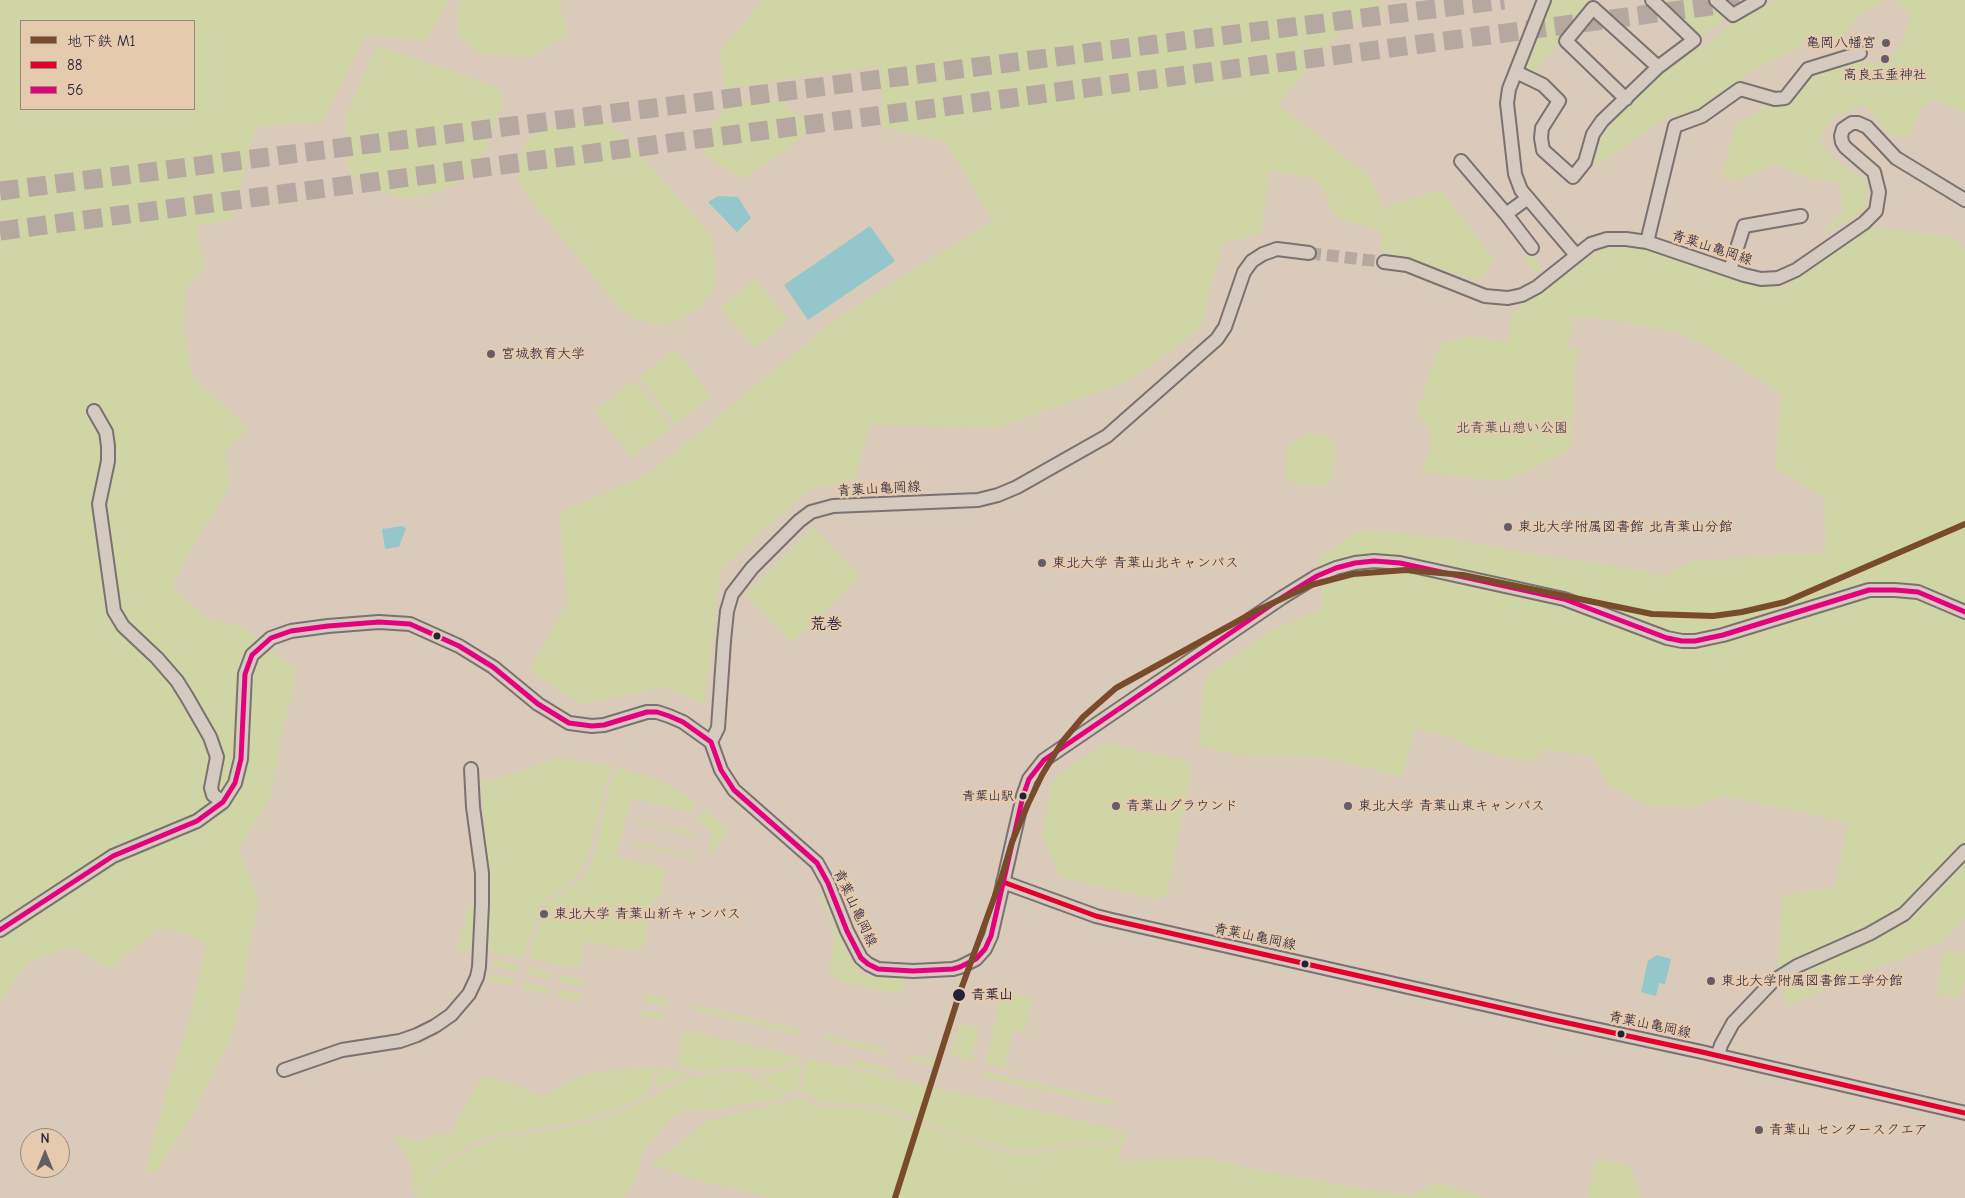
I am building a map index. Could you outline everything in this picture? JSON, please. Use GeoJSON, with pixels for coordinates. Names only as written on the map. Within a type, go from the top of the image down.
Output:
{"type":"FeatureCollection","features":[{"type":"Feature","properties":{"kind":"street"},"geometry":{"type":"LineString","coordinates":[[1544,0],[1509,89],[1508,112],[1515,174],[1521,190],[1576,255]]}},
{"type":"Feature","properties":{"kind":"street"},"geometry":{"type":"LineString","coordinates":[[1516,72],[1543,85],[1559,101],[1542,128],[1543,150],[1573,177],[1585,162],[1593,134],[1602,121],[1658,67],[1694,40],[1652,0]]}},
{"type":"Feature","properties":{"kind":"street"},"geometry":{"type":"LineString","coordinates":[[1716,0],[1733,15],[1759,0]]}},
{"type":"Feature","properties":{"kind":"street"},"geometry":{"type":"LineString","coordinates":[[1626,99],[1566,41],[1593,8],[1658,67]]}},
{"type":"Feature","properties":{"kind":"street"},"geometry":{"type":"LineString","coordinates":[[1648,242],[1675,126],[1702,116],[1740,89],[1776,99],[1785,98],[1808,69],[1860,53]]}},
{"type":"Feature","properties":{"kind":"street","name":"青葉山亀岡線"},"geometry":{"type":"LineString","coordinates":[[1384,262],[1407,266],[1485,296],[1508,298],[1522,295],[1537,287],[1591,244],[1607,239],[1648,242],[1761,279],[1778,278],[1796,270],[1870,218],[1876,211],[1880,192],[1874,172],[1845,147],[1842,142],[1843,129],[1852,123],[1858,123],[1867,127],[1896,158],[1965,200]]}},
{"type":"Feature","properties":{"kind":"street"},"geometry":{"type":"LineString","coordinates":[[1461,161],[1532,248]]}},
{"type":"Feature","properties":{"kind":"street"},"geometry":{"type":"LineString","coordinates":[[1506,214],[1528,198]]}},
{"type":"Feature","properties":{"kind":"street"},"geometry":{"type":"LineString","coordinates":[[1730,270],[1744,226],[1801,216]]}},
{"type":"Feature","properties":{"kind":"street","name":"青葉山亀岡線"},"geometry":{"type":"LineString","coordinates":[[1310,252],[1278,250],[1263,254],[1252,261],[1244,272],[1225,327],[1217,339],[1107,436],[1017,488],[998,496],[978,500],[833,506],[811,512],[799,521],[752,568],[732,594],[727,611],[718,728],[710,742],[721,770],[734,790],[817,863],[828,883],[861,958],[873,966],[888,971],[953,969],[968,964],[985,949],[991,936],[1003,882],[1096,916],[1554,1020],[1718,1055],[1965,1113]]}},
{"type":"Feature","properties":{"kind":"street"},"geometry":{"type":"LineString","coordinates":[[94,411],[106,432],[108,446],[108,461],[99,504],[114,611],[123,626],[157,658],[187,697],[210,737],[217,757],[211,788],[213,795],[223,802]]}},
{"type":"Feature","properties":{"kind":"street"},"geometry":{"type":"LineString","coordinates":[[1003,882],[1023,796],[1029,779],[1044,760],[1283,597],[1317,576],[1336,568],[1374,561],[1400,563],[1564,599],[1667,638],[1682,641],[1695,641],[1723,635],[1869,590],[1907,590],[1938,600],[1965,612]]}},
{"type":"Feature","properties":{"kind":"street"},"geometry":{"type":"LineString","coordinates":[[0,930],[112,856],[197,821],[223,802],[235,783],[241,759],[245,674],[252,655],[271,638],[291,631],[379,622],[410,624],[459,646],[493,667],[538,704],[569,723],[592,726],[604,725],[637,714],[657,712],[683,722],[710,742]]}},
{"type":"Feature","properties":{"kind":"street"},"geometry":{"type":"LineString","coordinates":[[284,1070],[342,1050],[400,1041],[417,1035],[436,1026],[451,1015],[469,994],[477,977],[479,967],[482,905],[482,873],[473,807],[471,769]]}},
{"type":"Feature","properties":{"kind":"street"},"geometry":{"type":"LineString","coordinates":[[1718,1055],[1721,1045],[1734,1023],[1773,981],[1797,966],[1870,934],[1904,914],[1965,851]]}},
{"type":"Feature","properties":{"kind":"green space"},"geometry":{"type":"Polygon","coordinates":[[[0,0],[449,0],[426,41],[366,35],[322,122],[256,127],[232,221],[195,226],[206,266],[186,288],[184,331],[193,378],[249,428],[225,453],[230,487],[201,532],[172,587],[207,619],[242,626],[254,635],[262,645],[297,669],[280,743],[270,799],[239,850],[259,900],[233,1034],[192,1116],[157,1171],[145,1174],[169,1083],[188,1026],[207,944],[183,932],[160,928],[109,969],[73,946],[28,963],[0,1003],[0,0]]]}},
{"type":"Feature","properties":{"kind":"green space"},"geometry":{"type":"Polygon","coordinates":[[[462,0],[559,0],[567,34],[530,58],[477,52],[459,36],[456,8],[462,0]]]}},
{"type":"Feature","properties":{"kind":"green space"},"geometry":{"type":"Polygon","coordinates":[[[764,0],[1374,0],[1386,7],[1343,30],[1278,104],[1370,177],[1383,208],[1441,190],[1495,261],[1479,281],[1380,251],[1382,232],[1335,217],[1319,180],[1269,170],[1261,233],[1223,244],[1200,329],[1126,383],[996,428],[869,425],[856,479],[809,490],[721,569],[704,704],[664,687],[581,705],[530,670],[568,601],[559,513],[649,474],[836,319],[993,220],[945,142],[882,127],[881,65],[725,89],[720,51],[764,0]]]}},
{"type":"Feature","properties":{"kind":"green space"},"geometry":{"type":"Polygon","coordinates":[[[1550,0],[1589,0],[1587,9],[1534,72],[1527,71],[1525,63],[1550,0]]]}},
{"type":"Feature","properties":{"kind":"green space"},"geometry":{"type":"Polygon","coordinates":[[[1659,0],[1710,0],[1728,17],[1700,38],[1659,0]]]}},
{"type":"Feature","properties":{"kind":"green space"},"geometry":{"type":"Polygon","coordinates":[[[1775,0],[1887,0],[1860,16],[1836,45],[1819,35],[1787,54],[1748,72],[1706,110],[1679,120],[1674,112],[1604,161],[1593,165],[1601,139],[1608,128],[1663,71],[1704,46],[1743,16],[1775,0]]]}},
{"type":"Feature","properties":{"kind":"green space"},"geometry":{"type":"Polygon","coordinates":[[[1894,0],[1965,0],[1965,113],[1934,99],[1922,108],[1910,137],[1891,137],[1865,105],[1834,117],[1819,140],[1840,165],[1865,179],[1867,192],[1864,210],[1839,227],[1821,234],[1842,212],[1841,185],[1832,180],[1809,179],[1775,164],[1752,175],[1730,180],[1721,177],[1737,123],[1761,111],[1765,100],[1784,103],[1804,77],[1847,60],[1873,64],[1900,49],[1911,16],[1894,0]]]}},
{"type":"Feature","properties":{"kind":"green space"},"geometry":{"type":"Polygon","coordinates":[[[382,47],[499,88],[502,100],[497,120],[487,148],[468,178],[439,192],[401,198],[367,188],[347,170],[347,114],[375,49],[382,47]]]}},
{"type":"Feature","properties":{"kind":"green space"},"geometry":{"type":"Polygon","coordinates":[[[748,100],[786,101],[788,111],[807,117],[806,133],[787,150],[742,179],[716,163],[701,148],[711,126],[730,104],[748,100]]]}},
{"type":"Feature","properties":{"kind":"green space"},"geometry":{"type":"Polygon","coordinates":[[[607,122],[625,137],[712,236],[717,273],[713,292],[699,309],[679,320],[659,325],[634,319],[616,304],[529,198],[518,181],[521,152],[533,132],[564,123],[607,122]]]}},
{"type":"Feature","properties":{"kind":"green space","name":"北青葉山憩い公園"},"geometry":{"type":"Polygon","coordinates":[[[1872,227],[1953,237],[1965,250],[1965,919],[1941,943],[1843,981],[1786,1007],[1778,961],[1783,895],[1835,888],[1848,822],[1723,796],[1693,808],[1646,804],[1608,785],[1593,757],[1545,749],[1529,763],[1473,749],[1451,737],[1414,729],[1403,777],[1317,756],[1236,755],[1198,745],[1205,678],[1266,633],[1322,609],[1321,557],[1357,531],[1394,532],[1461,541],[1543,556],[1592,562],[1664,576],[1691,561],[1826,553],[1824,497],[1775,469],[1781,393],[1714,350],[1677,333],[1608,319],[1572,317],[1568,348],[1580,348],[1575,367],[1571,446],[1567,452],[1509,480],[1497,481],[1420,472],[1429,454],[1431,436],[1433,434],[1417,413],[1440,344],[1473,336],[1507,343],[1513,312],[1603,249],[1626,246],[1644,249],[1782,288],[1872,227]]]}},
{"type":"Feature","properties":{"kind":"green space"},"geometry":{"type":"Polygon","coordinates":[[[1530,254],[1543,268],[1537,274],[1524,260],[1530,254]]]}},
{"type":"Feature","properties":{"kind":"green space"},"geometry":{"type":"Polygon","coordinates":[[[755,279],[789,320],[755,349],[721,308],[755,279]]]}},
{"type":"Feature","properties":{"kind":"green space"},"geometry":{"type":"Polygon","coordinates":[[[675,349],[712,397],[676,425],[639,377],[675,349]]]}},
{"type":"Feature","properties":{"kind":"green space"},"geometry":{"type":"Polygon","coordinates":[[[635,380],[672,428],[632,458],[595,411],[635,380]]]}},
{"type":"Feature","properties":{"kind":"green space"},"geometry":{"type":"Polygon","coordinates":[[[1310,433],[1331,437],[1337,447],[1329,487],[1290,482],[1285,476],[1287,448],[1310,433]]]}},
{"type":"Feature","properties":{"kind":"green space"},"geometry":{"type":"Polygon","coordinates":[[[813,527],[861,576],[793,643],[745,595],[813,527]]]}},
{"type":"Feature","properties":{"kind":"green space","name":"青葉山グラウンド"},"geometry":{"type":"Polygon","coordinates":[[[1106,743],[1187,761],[1192,770],[1167,894],[1158,900],[1060,877],[1042,834],[1054,778],[1106,743]]]}},
{"type":"Feature","properties":{"kind":"green space"},"geometry":{"type":"Polygon","coordinates":[[[558,758],[614,766],[607,780],[587,860],[576,877],[559,892],[543,902],[523,959],[489,952],[489,880],[481,781],[494,780],[558,758]]]}},
{"type":"Feature","properties":{"kind":"green space"},"geometry":{"type":"Polygon","coordinates":[[[618,768],[656,779],[684,794],[698,805],[687,817],[688,812],[631,798],[617,858],[666,869],[660,899],[654,898],[641,952],[585,941],[579,969],[528,958],[546,903],[560,896],[585,876],[595,852],[612,778],[618,768]]]}},
{"type":"Feature","properties":{"kind":"green space"},"geometry":{"type":"Polygon","coordinates":[[[705,810],[727,828],[727,833],[707,859],[712,837],[710,830],[701,822],[696,825],[695,821],[705,810]]]}},
{"type":"Feature","properties":{"kind":"green space"},"geometry":{"type":"Polygon","coordinates":[[[634,820],[682,831],[684,826],[697,838],[696,842],[694,842],[695,837],[634,823],[634,820]]]}},
{"type":"Feature","properties":{"kind":"green space"},"geometry":{"type":"Polygon","coordinates":[[[630,841],[691,855],[693,850],[695,850],[692,864],[690,864],[691,858],[629,844],[630,841]]]}},
{"type":"Feature","properties":{"kind":"green space"},"geometry":{"type":"Polygon","coordinates":[[[821,892],[846,950],[861,976],[901,976],[906,982],[901,992],[897,994],[842,982],[831,973],[829,968],[834,947],[834,935],[830,919],[819,897],[821,892]]]}},
{"type":"Feature","properties":{"kind":"green space"},"geometry":{"type":"Polygon","coordinates":[[[468,906],[477,908],[473,948],[467,947],[466,952],[457,954],[468,906]]]}},
{"type":"Feature","properties":{"kind":"green space"},"geometry":{"type":"Polygon","coordinates":[[[1945,950],[1965,954],[1965,979],[1961,998],[1936,993],[1945,950]]]}},
{"type":"Feature","properties":{"kind":"green space"},"geometry":{"type":"Polygon","coordinates":[[[493,959],[518,965],[516,972],[492,966],[493,959]]]}},
{"type":"Feature","properties":{"kind":"green space"},"geometry":{"type":"Polygon","coordinates":[[[528,967],[552,973],[550,980],[526,974],[528,967]]]}},
{"type":"Feature","properties":{"kind":"green space"},"geometry":{"type":"Polygon","coordinates":[[[490,974],[514,979],[513,986],[488,981],[490,974]]]}},
{"type":"Feature","properties":{"kind":"green space"},"geometry":{"type":"Polygon","coordinates":[[[561,975],[586,980],[584,987],[560,982],[561,975]]]}},
{"type":"Feature","properties":{"kind":"green space"},"geometry":{"type":"Polygon","coordinates":[[[524,982],[548,988],[547,994],[522,989],[524,982]]]}},
{"type":"Feature","properties":{"kind":"green space"},"geometry":{"type":"Polygon","coordinates":[[[558,989],[582,995],[580,1002],[556,996],[558,989]]]}},
{"type":"Feature","properties":{"kind":"green space"},"geometry":{"type":"Polygon","coordinates":[[[1002,991],[1032,998],[1024,1034],[1013,1031],[1005,1066],[1017,1069],[1016,1071],[986,1064],[1002,991]]]}},
{"type":"Feature","properties":{"kind":"green space"},"geometry":{"type":"Polygon","coordinates":[[[646,994],[670,1000],[668,1007],[644,1001],[646,994]]]}},
{"type":"Feature","properties":{"kind":"green space"},"geometry":{"type":"Polygon","coordinates":[[[694,1005],[801,1030],[800,1035],[693,1010],[694,1005]]]}},
{"type":"Feature","properties":{"kind":"green space"},"geometry":{"type":"Polygon","coordinates":[[[642,1009],[667,1015],[665,1021],[641,1016],[642,1009]]]}},
{"type":"Feature","properties":{"kind":"green space"},"geometry":{"type":"Polygon","coordinates":[[[959,1023],[979,1028],[971,1061],[951,1056],[959,1023]]]}},
{"type":"Feature","properties":{"kind":"green space"},"geometry":{"type":"Polygon","coordinates":[[[685,1030],[804,1058],[771,1070],[732,1067],[704,1072],[677,1066],[685,1030]]]}},
{"type":"Feature","properties":{"kind":"green space"},"geometry":{"type":"Polygon","coordinates":[[[824,1035],[887,1049],[886,1054],[823,1040],[824,1035]]]}},
{"type":"Feature","properties":{"kind":"green space"},"geometry":{"type":"Polygon","coordinates":[[[908,1054],[935,1060],[934,1066],[907,1059],[908,1054]]]}},
{"type":"Feature","properties":{"kind":"green space"},"geometry":{"type":"Polygon","coordinates":[[[808,1059],[1120,1130],[1112,1143],[1104,1145],[1073,1143],[1020,1151],[956,1134],[883,1107],[851,1103],[822,1103],[807,1094],[801,1093],[808,1059]]]}},
{"type":"Feature","properties":{"kind":"green space"},"geometry":{"type":"Polygon","coordinates":[[[853,1060],[894,1069],[893,1075],[852,1066],[853,1060]]]}},
{"type":"Feature","properties":{"kind":"green space"},"geometry":{"type":"Polygon","coordinates":[[[803,1064],[796,1094],[787,1094],[776,1089],[758,1075],[773,1073],[803,1064]]]}},
{"type":"Feature","properties":{"kind":"green space"},"geometry":{"type":"Polygon","coordinates":[[[649,1066],[656,1067],[649,1092],[648,1095],[639,1100],[613,1111],[563,1125],[496,1135],[479,1140],[448,1158],[433,1171],[414,1195],[412,1194],[413,1168],[410,1160],[395,1139],[397,1136],[424,1141],[432,1135],[451,1134],[482,1076],[516,1085],[543,1097],[566,1083],[583,1076],[603,1071],[649,1068],[649,1066]]]}},
{"type":"Feature","properties":{"kind":"green space"},"geometry":{"type":"Polygon","coordinates":[[[659,1067],[686,1072],[687,1074],[655,1089],[659,1067]]]}},
{"type":"Feature","properties":{"kind":"green space"},"geometry":{"type":"Polygon","coordinates":[[[728,1071],[747,1073],[786,1097],[722,1109],[687,1111],[671,1118],[646,1149],[641,1159],[636,1180],[624,1198],[416,1198],[420,1190],[436,1171],[459,1155],[484,1143],[501,1137],[553,1131],[609,1116],[635,1106],[693,1077],[728,1071]]]}},
{"type":"Feature","properties":{"kind":"green space"},"geometry":{"type":"Polygon","coordinates":[[[983,1071],[1115,1101],[1113,1106],[981,1077],[983,1071]]]}},
{"type":"Feature","properties":{"kind":"green space"},"geometry":{"type":"Polygon","coordinates":[[[802,1098],[821,1107],[853,1107],[891,1113],[987,1147],[1019,1155],[1071,1146],[1108,1147],[1115,1145],[1124,1131],[1129,1132],[1116,1161],[1207,1158],[1275,1174],[1412,1197],[1435,1182],[1488,1198],[771,1198],[696,1180],[651,1164],[708,1121],[802,1098]]]}},
{"type":"Feature","properties":{"kind":"green space"},"geometry":{"type":"Polygon","coordinates":[[[1597,1159],[1631,1167],[1641,1198],[1588,1198],[1597,1159]]]}},
{"type":"Feature","properties":{"kind":"water"},"geometry":{"type":"Polygon","coordinates":[[[718,196],[738,197],[751,218],[737,232],[708,202],[718,196]]]}},
{"type":"Feature","properties":{"kind":"water"},"geometry":{"type":"Polygon","coordinates":[[[870,226],[895,261],[808,320],[784,285],[870,226]]]}},
{"type":"Feature","properties":{"kind":"water"},"geometry":{"type":"Polygon","coordinates":[[[402,526],[406,528],[399,547],[385,549],[382,529],[402,526]]]}},
{"type":"Feature","properties":{"kind":"water"},"geometry":{"type":"Polygon","coordinates":[[[1657,955],[1671,959],[1665,984],[1659,983],[1656,996],[1641,992],[1648,961],[1657,955]]]}},
{"type":"Feature","properties":{"kind":"tunnel"},"geometry":{"type":"LineString","coordinates":[[0,191],[1504,0]]}},
{"type":"Feature","properties":{"kind":"tunnel"},"geometry":{"type":"LineString","coordinates":[[0,231],[1756,0]]}},
{"type":"Feature","properties":{"kind":"tunnel"},"geometry":{"type":"LineString","coordinates":[[1309,253],[1384,262]]}},
{"type":"Feature","properties":{"kind":"metro line","name":"M1"},"geometry":{"type":"LineString","coordinates":[[895,1198],[959,995],[1001,879],[1012,842],[1028,804],[1042,775],[1062,742],[1083,717],[1116,688],[1260,609],[1311,585],[1353,574],[1406,570],[1463,575],[1652,614],[1713,616],[1742,612],[1785,602],[1965,524]]}},
{"type":"Feature","properties":{"kind":"transit line","name":"56"},"geometry":{"type":"LineString","coordinates":[[0,930],[113,856],[197,821],[223,802],[235,783],[241,759],[245,674],[252,655],[271,638],[291,631],[379,622],[410,624],[459,646],[493,667],[538,704],[569,723],[592,726],[604,725],[647,712],[657,712],[683,722],[711,742],[721,770],[734,790],[817,863],[828,883],[847,931],[861,958],[878,969],[913,971],[960,967],[976,959],[985,949],[991,936],[1023,796],[1029,779],[1044,760],[1283,597],[1317,576],[1336,568],[1374,561],[1400,563],[1564,599],[1667,638],[1682,641],[1695,641],[1723,635],[1869,590],[1918,592],[1965,612]]}},
{"type":"Feature","properties":{"kind":"transit line","name":"88"},"geometry":{"type":"LineString","coordinates":[[1003,882],[1112,920],[1965,1113]]}},
{"type":"Feature","properties":{"kind":"place","name":"亀岡八幡宮"},"geometry":{"type":"Point","coordinates":[1886,43]}},
{"type":"Feature","properties":{"kind":"place","name":"高良玉垂神社"},"geometry":{"type":"Point","coordinates":[1885,59]}},
{"type":"Feature","properties":{"kind":"place","name":"宮城教育大学"},"geometry":{"type":"Point","coordinates":[491,354]}},
{"type":"Feature","properties":{"kind":"place","name":"東北大学附属図書館 北青葉山分館"},"geometry":{"type":"Point","coordinates":[1508,527]}},
{"type":"Feature","properties":{"kind":"place","name":"東北大学 青葉山北キャンパス"},"geometry":{"type":"Point","coordinates":[1042,563]}},
{"type":"Feature","properties":{"kind":"place","name":"青葉山駅"},"geometry":{"type":"Point","coordinates":[1023,796]}},
{"type":"Feature","properties":{"kind":"place","name":"青葉山グラウンド"},"geometry":{"type":"Point","coordinates":[1116,806]}},
{"type":"Feature","properties":{"kind":"place","name":"東北大学 青葉山東キャンパス"},"geometry":{"type":"Point","coordinates":[1348,806]}},
{"type":"Feature","properties":{"kind":"place","name":"東北大学 青葉山新キャンパス"},"geometry":{"type":"Point","coordinates":[544,914]}},
{"type":"Feature","properties":{"kind":"place","name":"東北大学附属図書館工学分館"},"geometry":{"type":"Point","coordinates":[1711,981]}},
{"type":"Feature","properties":{"kind":"place","name":"青葉山"},"geometry":{"type":"Point","coordinates":[959,995]}},
{"type":"Feature","properties":{"kind":"place","name":"青葉山 センタースクエア"},"geometry":{"type":"Point","coordinates":[1759,1130]}},
{"type":"Feature","properties":{"kind":"district","name":"荒巻"},"geometry":{"type":"Point","coordinates":[826,624]}}]}
